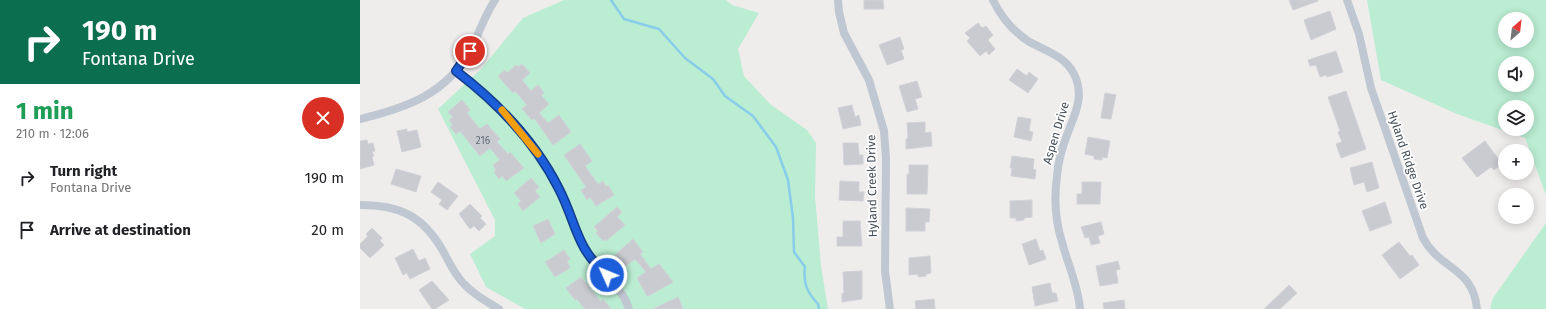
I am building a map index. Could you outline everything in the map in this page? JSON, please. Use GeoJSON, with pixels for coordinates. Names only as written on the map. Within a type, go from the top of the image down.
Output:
{"type":"FeatureCollection","features":[{"type":"Feature","properties":{"kind":"street"},"geometry":{"type":"LineString","coordinates":[[360,119],[410,105],[437,89],[456,71],[470,51],[495,0]]}},
{"type":"Feature","properties":{"kind":"street","name":"Hyland Creek Drive"},"geometry":{"type":"LineString","coordinates":[[838,0],[844,33],[869,80],[884,131],[886,159],[885,271],[890,309]]}},
{"type":"Feature","properties":{"kind":"street","name":"Aspen Drive"},"geometry":{"type":"LineString","coordinates":[[993,0],[1003,18],[1011,27],[1029,41],[1061,58],[1073,72],[1077,81],[1079,102],[1059,160],[1055,202],[1058,229],[1075,279],[1080,309]]}},
{"type":"Feature","properties":{"kind":"street","name":"Hyland Ridge Drive"},"geometry":{"type":"LineString","coordinates":[[1347,0],[1359,34],[1371,88],[1423,238],[1435,255],[1465,278],[1473,292],[1477,309]]}},
{"type":"Feature","properties":{"kind":"street"},"geometry":{"type":"LineString","coordinates":[[456,71],[495,104],[542,160],[560,190],[578,239],[595,265],[620,291],[629,309]]}},
{"type":"Feature","properties":{"kind":"street"},"geometry":{"type":"LineString","coordinates":[[360,205],[397,209],[421,222],[431,231],[463,284],[472,292],[499,309]]}},
{"type":"Feature","properties":{"kind":"green space"},"geometry":{"type":"Polygon","coordinates":[[[564,0],[726,0],[732,5],[759,13],[738,49],[744,76],[770,104],[807,130],[816,143],[815,196],[821,266],[828,309],[525,309],[486,287],[470,254],[495,236],[495,220],[438,109],[481,69],[523,18],[564,0]]]}},
{"type":"Feature","properties":{"kind":"green space"},"geometry":{"type":"Polygon","coordinates":[[[1367,0],[1546,0],[1546,195],[1534,162],[1534,144],[1527,144],[1525,138],[1519,136],[1534,136],[1534,100],[1498,100],[1498,128],[1457,114],[1381,80],[1367,0]]]}},
{"type":"Feature","properties":{"kind":"green space"},"geometry":{"type":"Polygon","coordinates":[[[1546,223],[1546,309],[1490,309],[1493,298],[1546,223]]]}},
{"type":"Feature","properties":{"kind":"building"},"geometry":{"type":"Polygon","coordinates":[[[864,0],[883,0],[884,9],[864,9],[864,0]]]}},
{"type":"Feature","properties":{"kind":"building"},"geometry":{"type":"Polygon","coordinates":[[[1289,0],[1318,0],[1318,1],[1293,10],[1289,0]]]}},
{"type":"Feature","properties":{"kind":"building"},"geometry":{"type":"Polygon","coordinates":[[[1330,11],[1336,29],[1311,40],[1304,20],[1330,11]]]}},
{"type":"Feature","properties":{"kind":"building"},"geometry":{"type":"Polygon","coordinates":[[[978,23],[982,28],[986,26],[993,35],[988,40],[995,49],[989,55],[986,51],[980,56],[967,41],[970,38],[965,33],[978,23]]]}},
{"type":"Feature","properties":{"kind":"building"},"geometry":{"type":"Polygon","coordinates":[[[900,37],[904,49],[901,50],[904,59],[887,65],[879,45],[900,37]]]}},
{"type":"Feature","properties":{"kind":"building"},"geometry":{"type":"Polygon","coordinates":[[[1336,51],[1343,72],[1327,77],[1326,75],[1320,77],[1316,65],[1310,66],[1308,60],[1336,51]]]}},
{"type":"Feature","properties":{"kind":"building"},"geometry":{"type":"Polygon","coordinates":[[[522,64],[530,73],[522,80],[531,91],[538,85],[544,93],[541,95],[549,104],[539,113],[548,123],[559,115],[571,132],[553,145],[534,118],[532,120],[522,109],[527,105],[515,91],[513,93],[498,76],[505,70],[507,73],[516,65],[518,67],[522,64]]]}},
{"type":"Feature","properties":{"kind":"building"},"geometry":{"type":"Polygon","coordinates":[[[1017,69],[1027,76],[1029,72],[1038,79],[1028,93],[1009,80],[1017,69]]]}},
{"type":"Feature","properties":{"kind":"building"},"geometry":{"type":"Polygon","coordinates":[[[917,81],[922,97],[915,99],[918,109],[907,112],[899,86],[917,81]]]}},
{"type":"Feature","properties":{"kind":"building"},"geometry":{"type":"Polygon","coordinates":[[[1346,91],[1366,149],[1341,158],[1336,144],[1342,142],[1338,132],[1340,131],[1328,97],[1346,91]]]}},
{"type":"Feature","properties":{"kind":"building"},"geometry":{"type":"Polygon","coordinates":[[[1105,93],[1116,95],[1111,119],[1101,118],[1105,93]]]}},
{"type":"Feature","properties":{"kind":"building"},"geometry":{"type":"Polygon","coordinates":[[[462,100],[470,110],[467,113],[480,129],[487,124],[500,139],[497,142],[508,154],[510,152],[524,168],[506,181],[502,176],[499,179],[494,172],[496,170],[493,165],[500,160],[490,148],[480,156],[460,131],[456,134],[450,127],[453,125],[449,120],[453,117],[448,112],[462,100]]]}},
{"type":"Feature","properties":{"kind":"building"},"geometry":{"type":"Polygon","coordinates":[[[852,105],[855,117],[859,115],[861,125],[843,129],[838,108],[852,105]]]}},
{"type":"Feature","properties":{"kind":"building"},"geometry":{"type":"Polygon","coordinates":[[[1018,117],[1031,119],[1029,131],[1033,132],[1031,141],[1014,137],[1018,117]]]}},
{"type":"Feature","properties":{"kind":"building"},"geometry":{"type":"Polygon","coordinates":[[[925,122],[925,133],[931,132],[932,146],[906,149],[906,139],[908,139],[907,123],[925,122]]]}},
{"type":"Feature","properties":{"kind":"building"},"geometry":{"type":"Polygon","coordinates":[[[407,129],[407,132],[417,130],[421,147],[402,152],[397,131],[407,129]]]}},
{"type":"Feature","properties":{"kind":"building"},"geometry":{"type":"Polygon","coordinates":[[[1088,137],[1110,141],[1107,158],[1102,157],[1102,160],[1094,159],[1094,156],[1085,154],[1088,137]]]}},
{"type":"Feature","properties":{"kind":"building"},"geometry":{"type":"Polygon","coordinates":[[[367,140],[368,144],[373,143],[375,151],[372,152],[374,156],[372,157],[374,165],[360,169],[360,141],[367,140]]]}},
{"type":"Feature","properties":{"kind":"building"},"geometry":{"type":"Polygon","coordinates":[[[1485,141],[1498,159],[1498,167],[1494,170],[1491,167],[1477,177],[1462,158],[1485,141]]]}},
{"type":"Feature","properties":{"kind":"building"},"geometry":{"type":"Polygon","coordinates":[[[843,143],[858,143],[859,155],[863,155],[863,164],[844,165],[843,143]]]}},
{"type":"Feature","properties":{"kind":"building"},"geometry":{"type":"Polygon","coordinates":[[[580,144],[592,161],[585,166],[598,184],[603,181],[606,187],[608,185],[614,195],[596,206],[590,197],[587,200],[581,190],[586,187],[564,155],[580,144]]]}},
{"type":"Feature","properties":{"kind":"building"},"geometry":{"type":"Polygon","coordinates":[[[1012,156],[1034,159],[1033,169],[1036,170],[1035,179],[1011,176],[1012,168],[1010,168],[1012,156]]]}},
{"type":"Feature","properties":{"kind":"building"},"geometry":{"type":"Polygon","coordinates":[[[1372,162],[1379,188],[1367,192],[1364,182],[1354,185],[1350,168],[1372,162]]]}},
{"type":"Feature","properties":{"kind":"building"},"geometry":{"type":"Polygon","coordinates":[[[909,165],[928,165],[927,194],[907,194],[907,174],[909,174],[909,165]]]}},
{"type":"Feature","properties":{"kind":"building"},"geometry":{"type":"Polygon","coordinates":[[[396,169],[421,176],[416,192],[391,184],[396,169]]]}},
{"type":"Feature","properties":{"kind":"building"},"geometry":{"type":"Polygon","coordinates":[[[531,178],[539,187],[535,191],[540,197],[523,211],[518,204],[521,201],[514,193],[531,178]]]}},
{"type":"Feature","properties":{"kind":"building"},"geometry":{"type":"Polygon","coordinates":[[[840,181],[859,182],[859,192],[864,192],[863,201],[839,200],[840,181]]]}},
{"type":"Feature","properties":{"kind":"building"},"geometry":{"type":"Polygon","coordinates":[[[438,182],[458,196],[447,210],[439,204],[442,200],[431,192],[438,182]]]}},
{"type":"Feature","properties":{"kind":"building"},"geometry":{"type":"Polygon","coordinates":[[[1082,182],[1101,182],[1100,204],[1077,204],[1077,194],[1082,194],[1082,182]]]}},
{"type":"Feature","properties":{"kind":"building"},"geometry":{"type":"Polygon","coordinates":[[[1032,200],[1032,217],[1016,221],[1016,218],[1010,218],[1010,201],[1032,200]]]}},
{"type":"Feature","properties":{"kind":"building"},"geometry":{"type":"Polygon","coordinates":[[[1385,202],[1392,223],[1370,231],[1362,211],[1385,202]]]}},
{"type":"Feature","properties":{"kind":"building"},"geometry":{"type":"Polygon","coordinates":[[[470,204],[482,216],[480,218],[486,224],[479,231],[474,226],[470,229],[459,214],[470,204]]]}},
{"type":"Feature","properties":{"kind":"building"},"geometry":{"type":"Polygon","coordinates":[[[617,207],[622,212],[617,217],[625,225],[606,241],[605,239],[603,241],[596,233],[598,231],[594,227],[617,207]]]}},
{"type":"Feature","properties":{"kind":"building"},"geometry":{"type":"Polygon","coordinates":[[[906,208],[930,209],[929,222],[925,222],[925,231],[906,231],[906,208]]]}},
{"type":"Feature","properties":{"kind":"building"},"geometry":{"type":"Polygon","coordinates":[[[548,219],[555,234],[541,243],[533,226],[548,219]]]}},
{"type":"Feature","properties":{"kind":"building"},"geometry":{"type":"Polygon","coordinates":[[[843,221],[860,221],[862,246],[837,246],[837,237],[843,237],[843,221]]]}},
{"type":"Feature","properties":{"kind":"building"},"geometry":{"type":"Polygon","coordinates":[[[1101,222],[1104,234],[1098,236],[1100,243],[1091,245],[1089,237],[1085,238],[1081,227],[1101,222]]]}},
{"type":"Feature","properties":{"kind":"building"},"geometry":{"type":"Polygon","coordinates":[[[372,228],[382,238],[380,241],[384,245],[370,258],[360,248],[360,244],[368,236],[366,234],[372,228]]]}},
{"type":"Feature","properties":{"kind":"building"},"geometry":{"type":"Polygon","coordinates":[[[633,239],[643,252],[640,254],[651,269],[659,264],[673,282],[647,296],[637,278],[646,272],[635,259],[626,266],[615,255],[633,239]]]}},
{"type":"Feature","properties":{"kind":"building"},"geometry":{"type":"Polygon","coordinates":[[[1036,239],[1040,251],[1043,250],[1046,259],[1029,265],[1022,244],[1036,239]]]}},
{"type":"Feature","properties":{"kind":"building"},"geometry":{"type":"Polygon","coordinates":[[[1399,242],[1410,256],[1412,255],[1419,265],[1400,279],[1382,255],[1399,242]]]}},
{"type":"Feature","properties":{"kind":"building"},"geometry":{"type":"Polygon","coordinates":[[[413,249],[419,261],[425,258],[430,269],[410,279],[407,273],[403,275],[395,258],[413,249]]]}},
{"type":"Feature","properties":{"kind":"building"},"geometry":{"type":"Polygon","coordinates":[[[564,250],[570,259],[567,261],[570,268],[555,277],[545,262],[564,250]]]}},
{"type":"Feature","properties":{"kind":"building"},"geometry":{"type":"Polygon","coordinates":[[[930,256],[931,273],[926,274],[926,276],[918,277],[918,274],[909,275],[909,258],[930,256]]]}},
{"type":"Feature","properties":{"kind":"building"},"geometry":{"type":"Polygon","coordinates":[[[1118,261],[1120,269],[1116,270],[1118,283],[1100,286],[1096,266],[1118,261]]]}},
{"type":"Feature","properties":{"kind":"building"},"geometry":{"type":"Polygon","coordinates":[[[862,271],[862,299],[842,302],[842,293],[844,293],[843,272],[862,271]]]}},
{"type":"Feature","properties":{"kind":"building"},"geometry":{"type":"Polygon","coordinates":[[[581,277],[601,302],[603,299],[611,309],[585,309],[577,299],[575,300],[566,288],[581,277]]]}},
{"type":"Feature","properties":{"kind":"building"},"geometry":{"type":"Polygon","coordinates":[[[432,281],[449,300],[435,309],[432,309],[419,290],[432,281]]]}},
{"type":"Feature","properties":{"kind":"building"},"geometry":{"type":"Polygon","coordinates":[[[1050,283],[1052,293],[1056,293],[1058,301],[1035,306],[1032,287],[1050,283]]]}},
{"type":"Feature","properties":{"kind":"building"},"geometry":{"type":"Polygon","coordinates":[[[1289,285],[1297,293],[1280,309],[1264,309],[1289,285]]]}},
{"type":"Feature","properties":{"kind":"building"},"geometry":{"type":"Polygon","coordinates":[[[678,297],[683,309],[653,309],[678,297]]]}},
{"type":"Feature","properties":{"kind":"building"},"geometry":{"type":"Polygon","coordinates":[[[934,299],[935,309],[916,309],[915,301],[934,299]]]}},
{"type":"Feature","properties":{"kind":"building"},"geometry":{"type":"Polygon","coordinates":[[[1124,300],[1125,309],[1104,309],[1103,303],[1124,300]]]}},
{"type":"Feature","properties":{"kind":"waterway"},"geometry":{"type":"LineString","coordinates":[[611,0],[624,19],[659,29],[685,58],[713,79],[725,96],[753,116],[776,147],[788,180],[793,218],[794,252],[805,267],[805,283],[811,296],[818,304],[819,309]]}},
{"type":"Feature","properties":{"kind":"slow traffic"},"geometry":{"type":"LineString","coordinates":[[502,110],[538,154]]}},
{"type":"Feature","properties":{"kind":"route"},"geometry":{"type":"LineString","coordinates":[[470,51],[456,71],[491,99],[528,140],[560,190],[578,239],[595,265],[607,275]]}}]}
